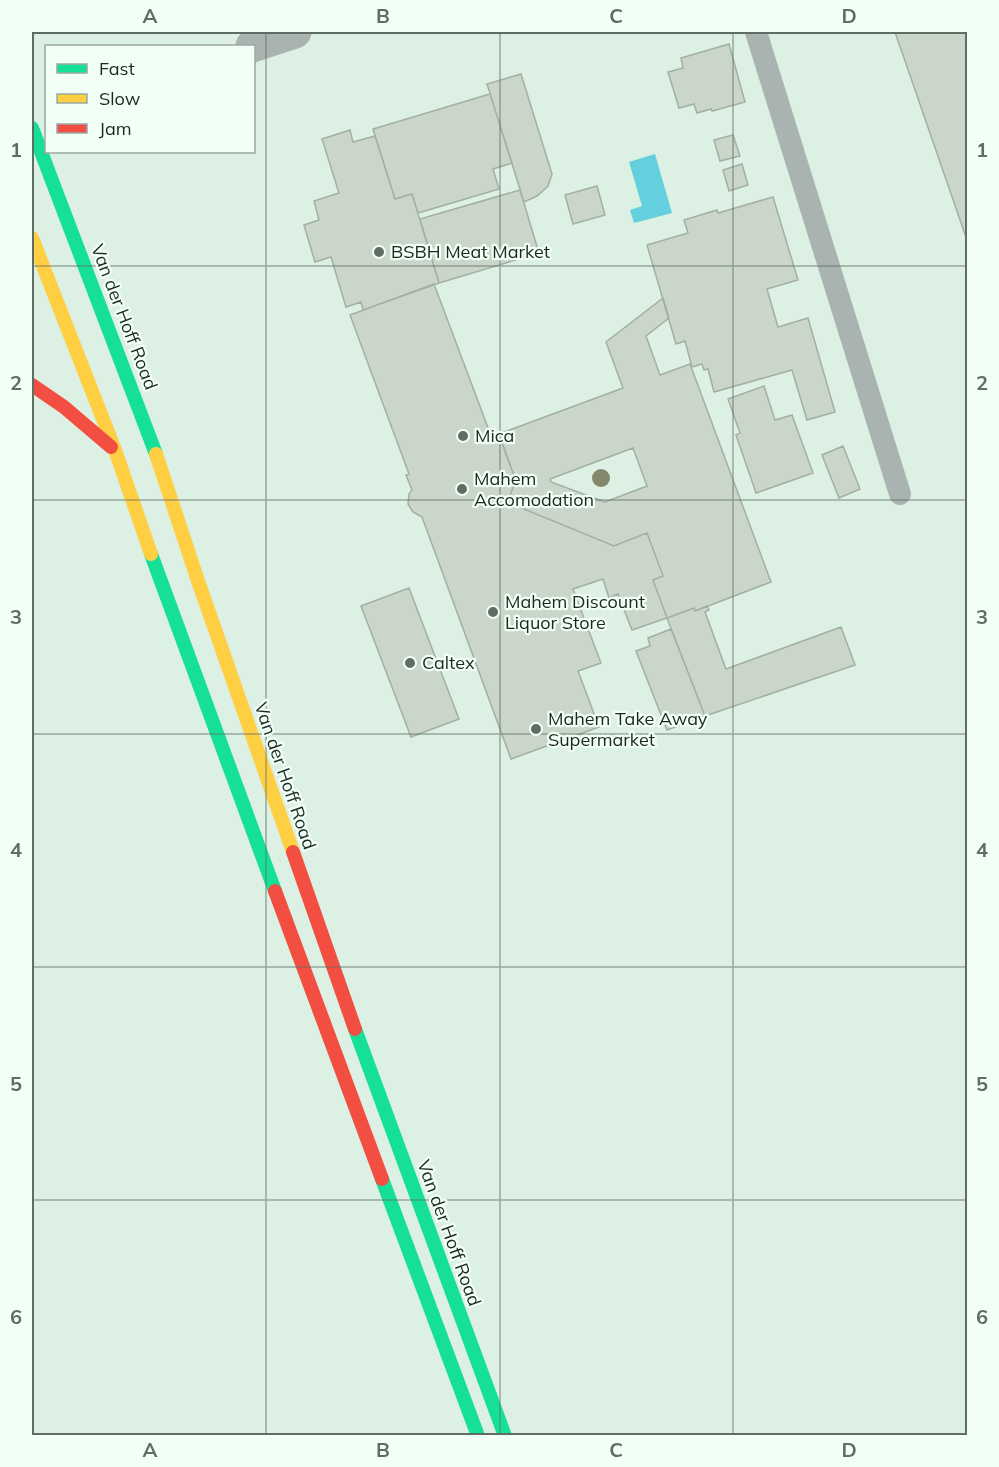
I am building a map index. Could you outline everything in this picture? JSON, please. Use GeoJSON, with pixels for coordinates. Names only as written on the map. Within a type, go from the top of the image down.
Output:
{"type":"FeatureCollection","features":[{"type":"Feature","properties":{"kind":"main road","name":"Van der Hoff Road"},"geometry":{"type":"LineString","coordinates":[[32,128],[63,220],[154,446],[198,581],[342,993],[505,1436]]}},
{"type":"Feature","properties":{"kind":"main road"},"geometry":{"type":"LineString","coordinates":[[34,236],[115,450],[165,596],[478,1436]]}},
{"type":"Feature","properties":{"kind":"main road"},"geometry":{"type":"LineString","coordinates":[[32,385],[64,407],[115,450]]}},
{"type":"Feature","properties":{"kind":"street"},"geometry":{"type":"LineString","coordinates":[[255,45],[295,32]]}},
{"type":"Feature","properties":{"kind":"lane"},"geometry":{"type":"LineString","coordinates":[[756,32],[900,495]]}},
{"type":"Feature","properties":{"kind":"lane"},"geometry":{"type":"LineString","coordinates":[[165,596],[198,581]]}},
{"type":"Feature","properties":{"kind":"water"},"geometry":{"type":"Polygon","coordinates":[[[655,154],[672,213],[634,223],[630,210],[642,206],[629,162],[655,154]]]}},
{"type":"Feature","properties":{"kind":"building"},"geometry":{"type":"Polygon","coordinates":[[[895,32],[968,32],[968,243],[895,32]]]}},
{"type":"Feature","properties":{"kind":"building"},"geometry":{"type":"Polygon","coordinates":[[[729,44],[745,102],[697,113],[694,104],[679,108],[668,72],[683,68],[681,58],[729,44]]]}},
{"type":"Feature","properties":{"kind":"building"},"geometry":{"type":"Polygon","coordinates":[[[521,74],[552,174],[548,186],[537,196],[524,202],[487,84],[521,74]]]}},
{"type":"Feature","properties":{"kind":"building"},"geometry":{"type":"Polygon","coordinates":[[[490,94],[512,163],[493,169],[499,189],[418,213],[412,194],[395,199],[373,129],[490,94]]]}},
{"type":"Feature","properties":{"kind":"building"},"geometry":{"type":"Polygon","coordinates":[[[350,130],[353,142],[375,136],[395,199],[412,194],[439,283],[363,310],[361,302],[346,307],[331,257],[315,262],[304,225],[319,220],[314,201],[339,193],[322,139],[350,130]]]}},
{"type":"Feature","properties":{"kind":"building"},"geometry":{"type":"Polygon","coordinates":[[[733,135],[740,156],[720,161],[714,140],[733,135]]]}},
{"type":"Feature","properties":{"kind":"building"},"geometry":{"type":"Polygon","coordinates":[[[742,164],[748,185],[729,191],[723,170],[742,164]]]}},
{"type":"Feature","properties":{"kind":"building"},"geometry":{"type":"Polygon","coordinates":[[[597,186],[605,215],[573,224],[565,195],[597,186]]]}},
{"type":"Feature","properties":{"kind":"building"},"geometry":{"type":"Polygon","coordinates":[[[520,190],[539,253],[439,283],[420,219],[520,190]]]}},
{"type":"Feature","properties":{"kind":"building"},"geometry":{"type":"Polygon","coordinates":[[[773,197],[798,280],[767,289],[778,327],[808,318],[835,412],[807,420],[792,370],[714,392],[708,369],[704,370],[702,364],[692,367],[685,341],[676,344],[647,245],[688,233],[684,220],[773,197]]]}},
{"type":"Feature","properties":{"kind":"building"},"geometry":{"type":"Polygon","coordinates":[[[434,284],[493,441],[500,438],[516,481],[507,502],[614,546],[647,533],[663,576],[653,580],[667,618],[632,630],[618,594],[609,598],[603,579],[573,589],[601,663],[578,671],[599,727],[511,759],[422,517],[413,512],[408,504],[412,490],[406,475],[409,474],[350,315],[434,284]]]}},
{"type":"Feature","properties":{"kind":"building"},"geometry":{"type":"Polygon","coordinates":[[[663,298],[669,318],[646,336],[660,375],[690,364],[771,582],[695,611],[694,608],[667,618],[653,580],[663,576],[647,533],[614,546],[507,502],[516,481],[499,434],[623,388],[606,342],[663,298]],[[633,448],[550,479],[551,482],[605,502],[647,486],[633,448]]]}},
{"type":"Feature","properties":{"kind":"building"},"geometry":{"type":"Polygon","coordinates":[[[764,386],[775,420],[792,415],[813,473],[756,493],[736,435],[740,433],[728,399],[764,386]]]}},
{"type":"Feature","properties":{"kind":"building"},"geometry":{"type":"Polygon","coordinates":[[[843,446],[860,489],[839,498],[822,455],[843,446]]]}},
{"type":"Feature","properties":{"kind":"building","name":"Caltex"},"geometry":{"type":"Polygon","coordinates":[[[409,588],[459,719],[411,737],[361,606],[409,588]]]}},
{"type":"Feature","properties":{"kind":"building"},"geometry":{"type":"Polygon","coordinates":[[[707,606],[709,610],[705,612],[726,669],[841,627],[855,665],[705,716],[667,618],[694,608],[695,611],[707,606]]]}},
{"type":"Feature","properties":{"kind":"building"},"geometry":{"type":"Polygon","coordinates":[[[671,629],[705,716],[667,730],[636,651],[650,646],[648,638],[671,629]]]}},
{"type":"Feature","properties":{"kind":"traffic: fast"},"geometry":{"type":"LineString","coordinates":[[32,128],[156,454]]}},
{"type":"Feature","properties":{"kind":"traffic: fast"},"geometry":{"type":"LineString","coordinates":[[151,554],[275,891]]}},
{"type":"Feature","properties":{"kind":"traffic: fast"},"geometry":{"type":"LineString","coordinates":[[355,1029],[505,1436]]}},
{"type":"Feature","properties":{"kind":"traffic: fast"},"geometry":{"type":"LineString","coordinates":[[382,1179],[478,1436]]}},
{"type":"Feature","properties":{"kind":"traffic: slow"},"geometry":{"type":"LineString","coordinates":[[32,238],[115,450],[151,554]]}},
{"type":"Feature","properties":{"kind":"traffic: slow"},"geometry":{"type":"LineString","coordinates":[[156,454],[293,852]]}},
{"type":"Feature","properties":{"kind":"traffic: jam"},"geometry":{"type":"LineString","coordinates":[[32,385],[64,407],[111,447]]}},
{"type":"Feature","properties":{"kind":"traffic: jam"},"geometry":{"type":"LineString","coordinates":[[293,852],[355,1029]]}},
{"type":"Feature","properties":{"kind":"traffic: jam"},"geometry":{"type":"LineString","coordinates":[[275,891],[382,1179]]}},
{"type":"Feature","properties":{"kind":"place","name":"BSBH Meat Market"},"geometry":{"type":"Point","coordinates":[379,252]}},
{"type":"Feature","properties":{"kind":"place","name":"Mica"},"geometry":{"type":"Point","coordinates":[463,436]}},
{"type":"Feature","properties":{"kind":"place","name":"Mahem Accomodation"},"geometry":{"type":"Point","coordinates":[462,489]}},
{"type":"Feature","properties":{"kind":"place","name":"Mahem Discount Liquor Store"},"geometry":{"type":"Point","coordinates":[493,612]}},
{"type":"Feature","properties":{"kind":"place","name":"Caltex"},"geometry":{"type":"Point","coordinates":[410,663]}},
{"type":"Feature","properties":{"kind":"place","name":"Mahem Take Away Supermarket"},"geometry":{"type":"Point","coordinates":[536,729]}}]}
